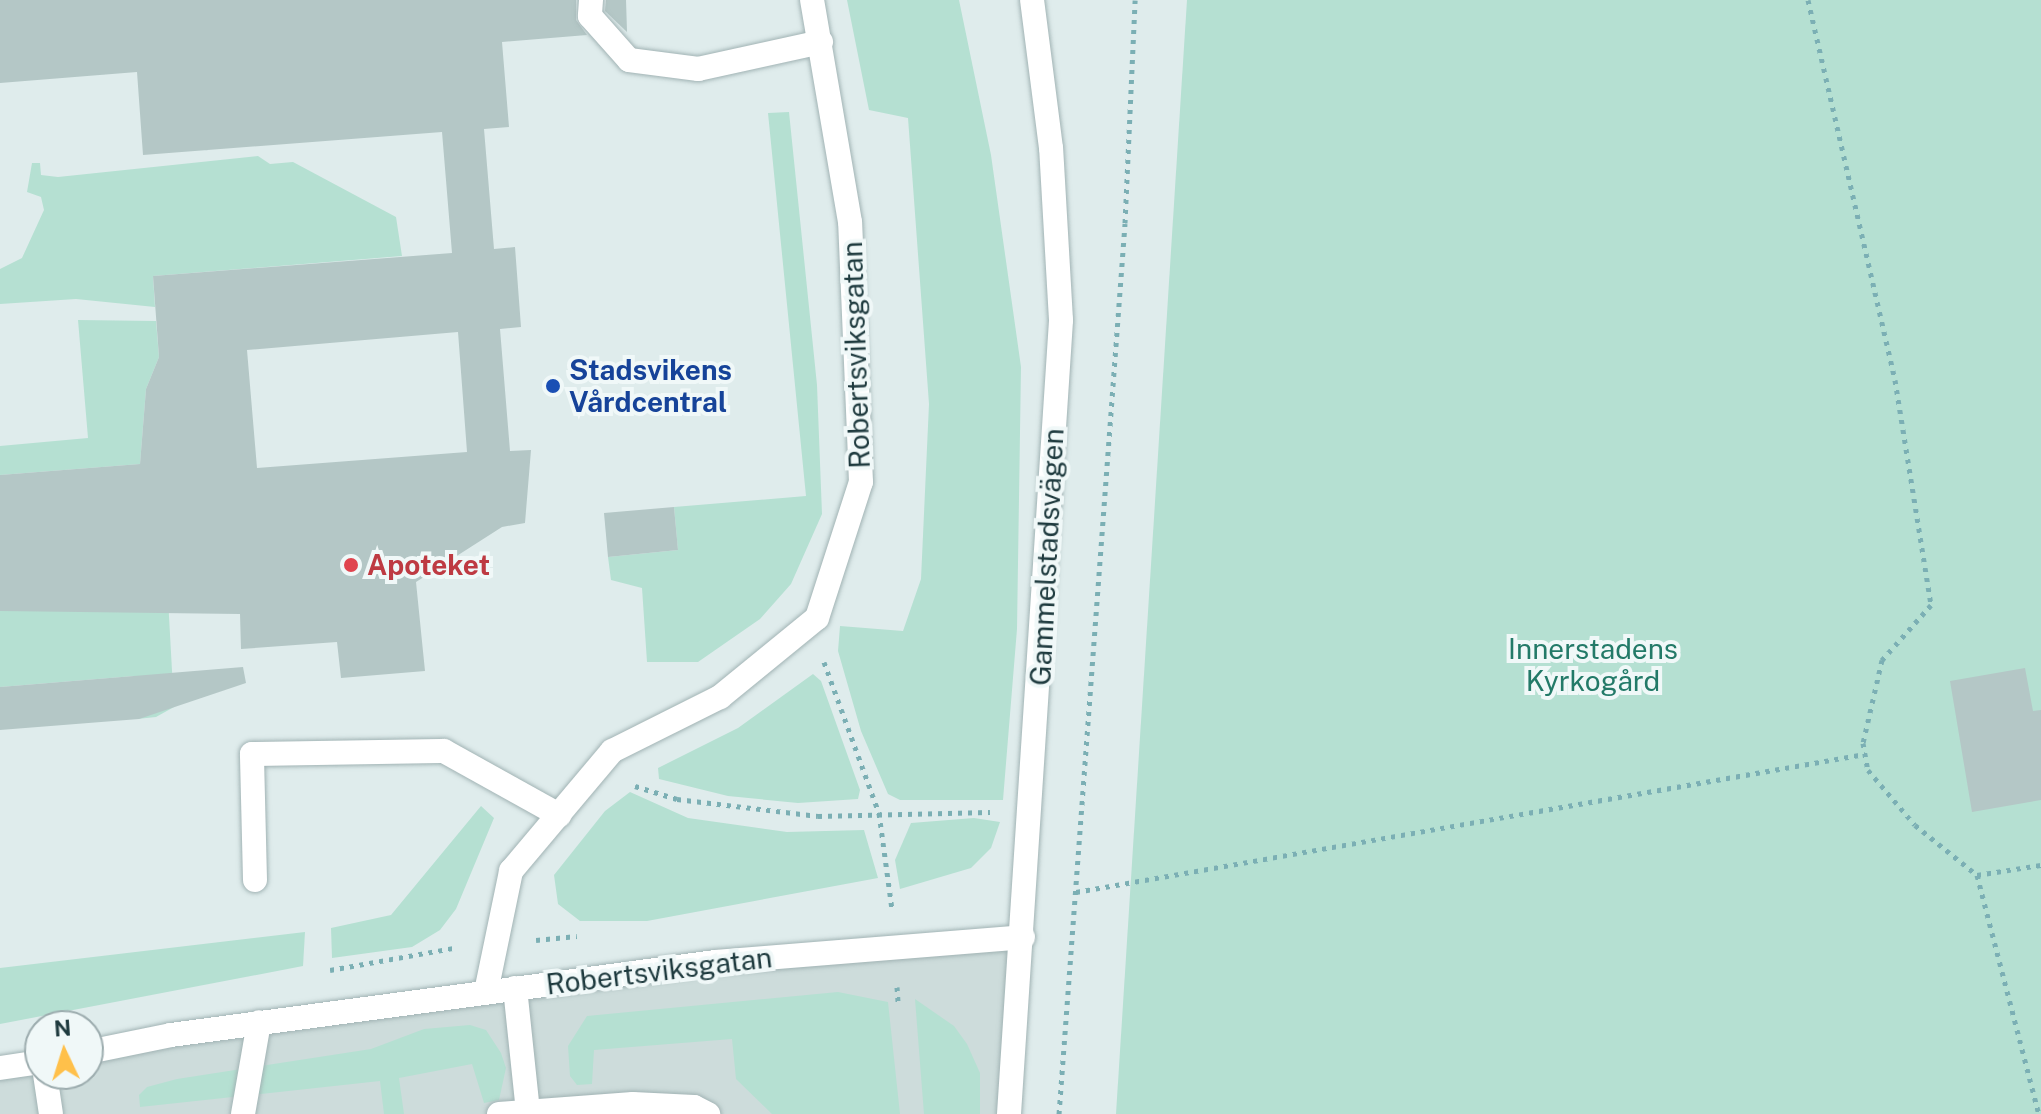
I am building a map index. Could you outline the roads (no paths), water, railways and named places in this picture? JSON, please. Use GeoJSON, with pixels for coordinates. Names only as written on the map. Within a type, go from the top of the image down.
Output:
{"type":"FeatureCollection","features":[{"type":"Feature","properties":{"kind":"street"},"geometry":{"type":"LineString","coordinates":[[591,0],[590,16],[629,60],[698,69],[821,42]]}},
{"type":"Feature","properties":{"kind":"street","name":"Robertsviksgatan"},"geometry":{"type":"LineString","coordinates":[[559,815],[612,751],[720,697],[817,618],[861,482],[850,222],[812,0]]}},
{"type":"Feature","properties":{"kind":"street","name":"Gammelstadsvägen"},"geometry":{"type":"LineString","coordinates":[[1009,1114],[1031,816],[1061,320],[1051,148],[1032,0]]}},
{"type":"Feature","properties":{"kind":"street"},"geometry":{"type":"LineString","coordinates":[[255,880],[252,754],[444,751],[559,815],[511,871],[486,992]]}},
{"type":"Feature","properties":{"kind":"street","name":"Robertsviksgatan"},"geometry":{"type":"LineString","coordinates":[[104,1049],[259,1022],[715,962],[1023,937]]}},
{"type":"Feature","properties":{"kind":"street"},"geometry":{"type":"LineString","coordinates":[[515,988],[528,1111]]}},
{"type":"Feature","properties":{"kind":"street"},"geometry":{"type":"LineString","coordinates":[[243,1114],[259,1022]]}},
{"type":"Feature","properties":{"kind":"street"},"geometry":{"type":"LineString","coordinates":[[0,1068],[24,1064]]}},
{"type":"Feature","properties":{"kind":"street"},"geometry":{"type":"LineString","coordinates":[[47,1090],[51,1114]]}},
{"type":"Feature","properties":{"kind":"street"},"geometry":{"type":"LineString","coordinates":[[499,1114],[633,1104],[694,1107],[708,1114]]}},
{"type":"Feature","properties":{"kind":"place","name":"Stadsvikens Vårdcentral"},"geometry":{"type":"Point","coordinates":[553,386]}},
{"type":"Feature","properties":{"kind":"place","name":"Apoteket"},"geometry":{"type":"Point","coordinates":[351,565]}},
{"type":"Feature","properties":{"kind":"park label","name":"Innerstadens Kyrkogård"},"geometry":{"type":"Point","coordinates":[1593,665]}}]}
